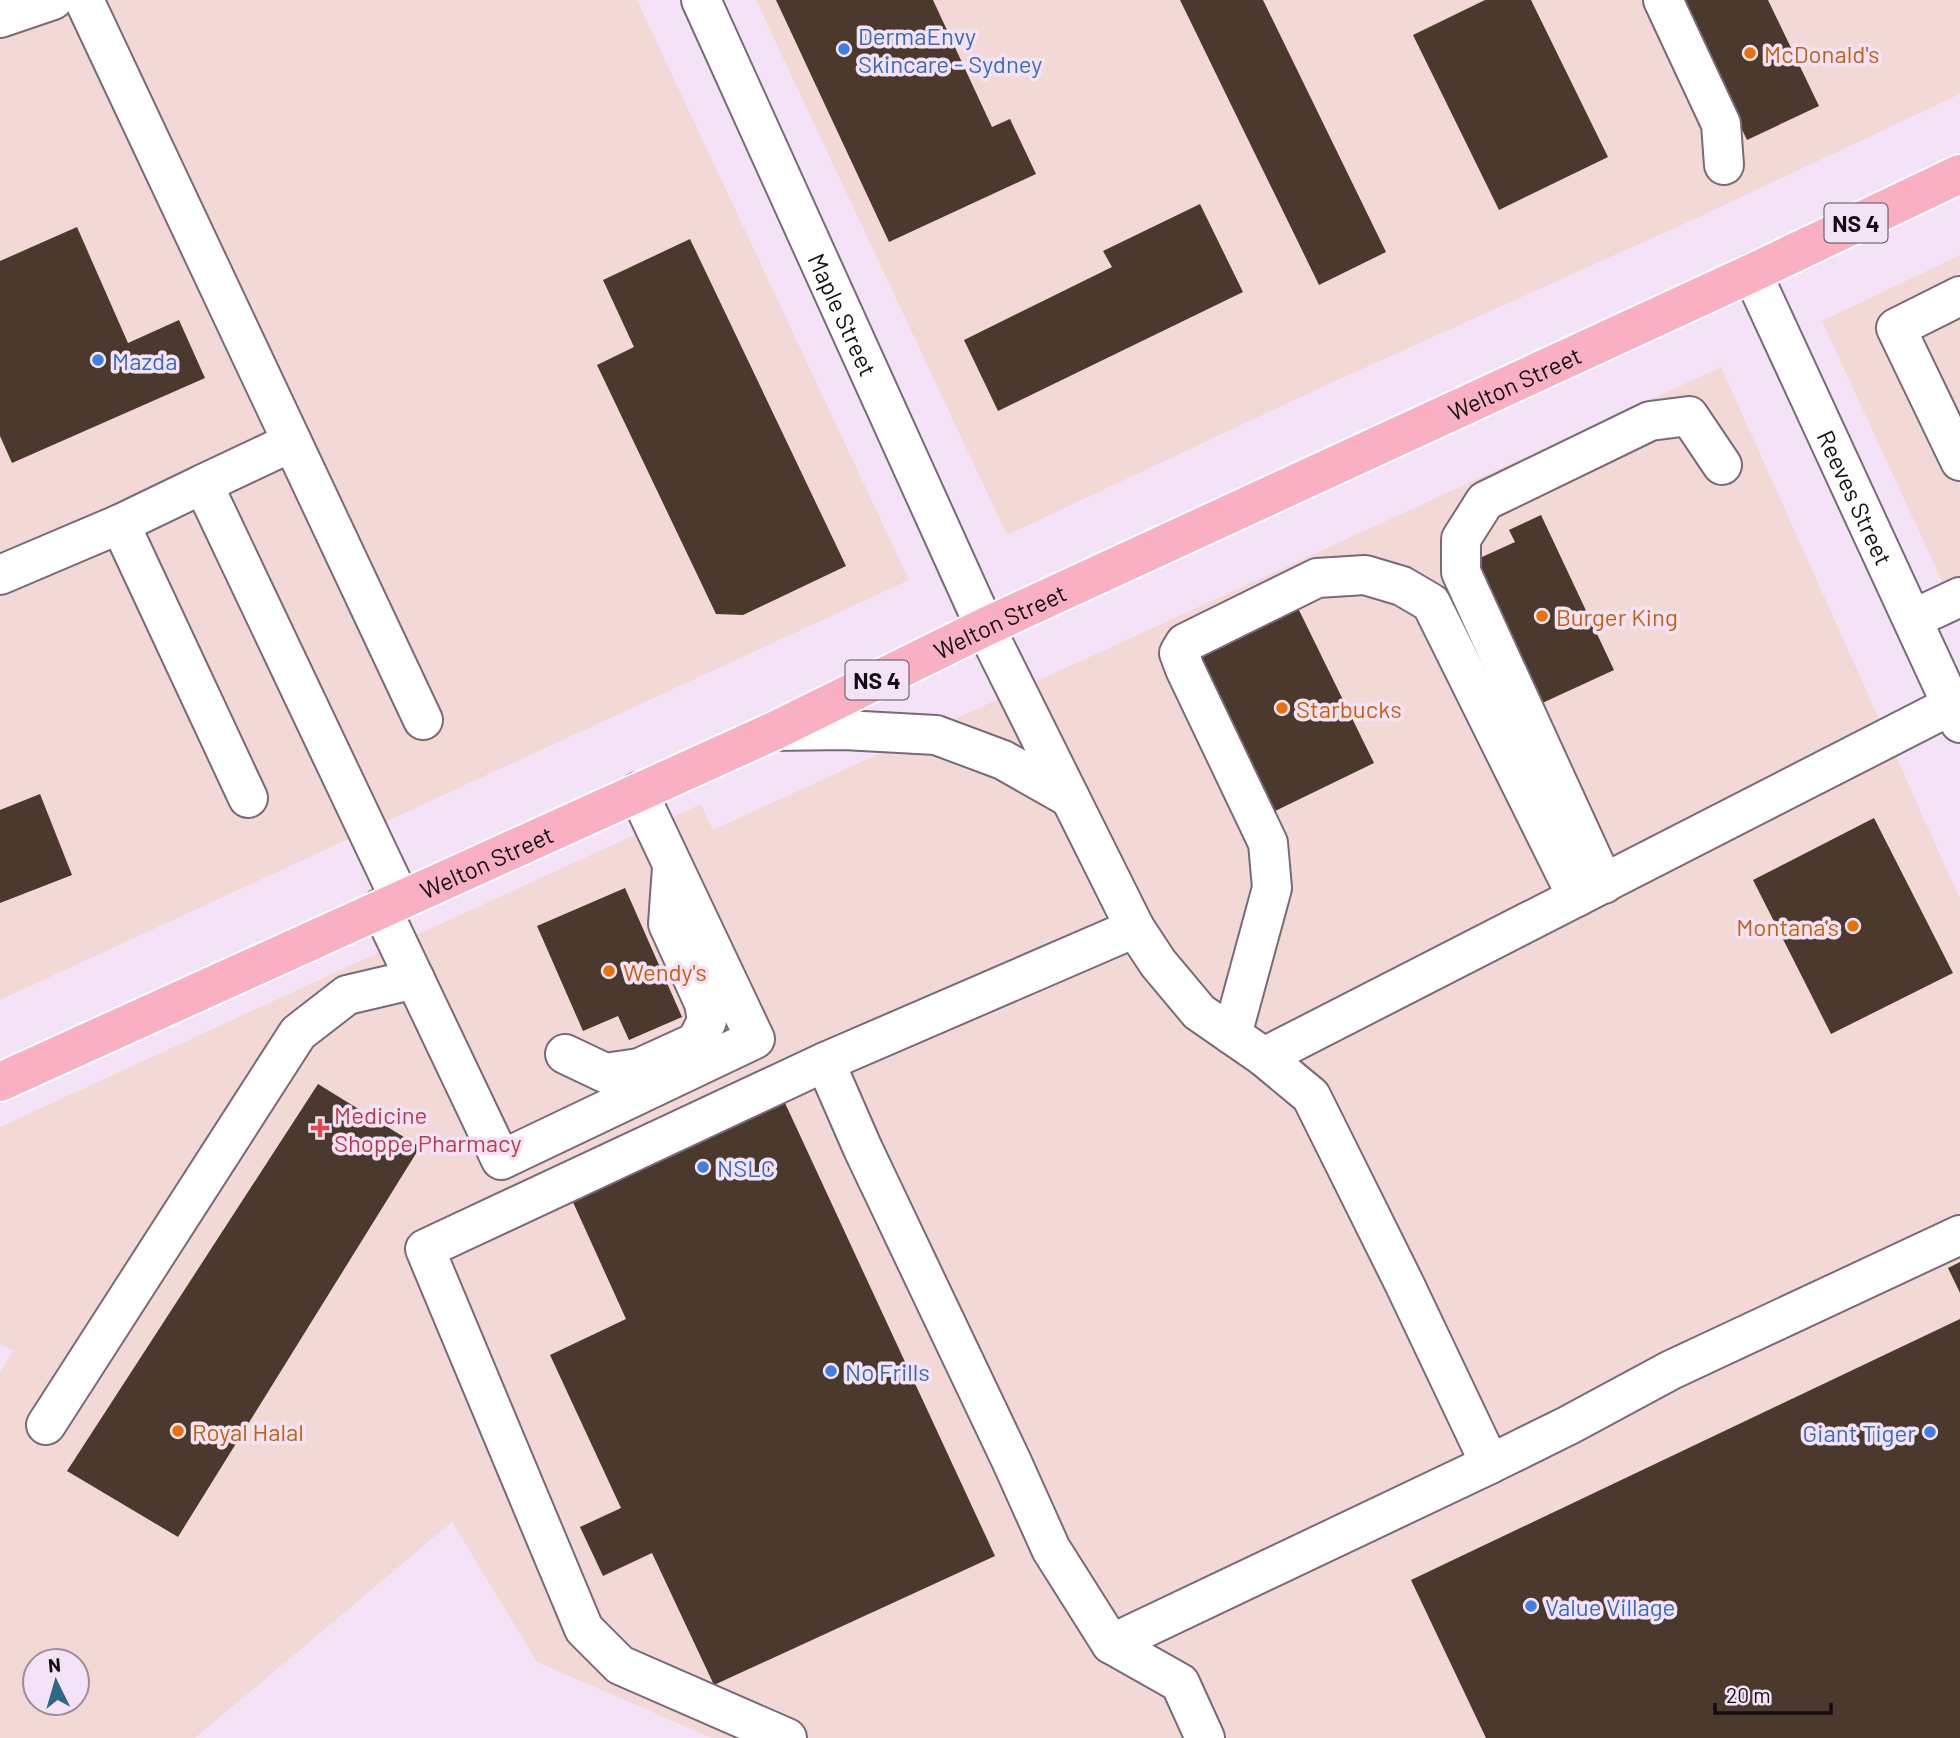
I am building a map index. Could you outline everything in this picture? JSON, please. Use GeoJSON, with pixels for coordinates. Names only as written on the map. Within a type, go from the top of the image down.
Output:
{"type":"FeatureCollection","features":[{"type":"Feature","properties":{"kind":"main road","name":"Welton Street"},"geometry":{"type":"LineString","coordinates":[[0,1082],[774,731],[985,627],[1752,273],[1960,174]]}},
{"type":"Feature","properties":{"kind":"street"},"geometry":{"type":"LineString","coordinates":[[0,18],[53,0]]}},
{"type":"Feature","properties":{"kind":"street"},"geometry":{"type":"LineString","coordinates":[[84,0],[423,720]]}},
{"type":"Feature","properties":{"kind":"street","name":"Maple Street"},"geometry":{"type":"LineString","coordinates":[[701,0],[985,627],[1135,928],[1158,963],[1199,1012],[1264,1058],[1311,1097],[1490,1464]]}},
{"type":"Feature","properties":{"kind":"street"},"geometry":{"type":"LineString","coordinates":[[1663,0],[1721,124],[1724,165]]}},
{"type":"Feature","properties":{"kind":"street","name":"Reeves Street"},"geometry":{"type":"LineString","coordinates":[[1752,273],[1956,714]]}},
{"type":"Feature","properties":{"kind":"street"},"geometry":{"type":"LineString","coordinates":[[1960,296],[1896,328],[1949,411],[1960,461]]}},
{"type":"Feature","properties":{"kind":"street"},"geometry":{"type":"LineString","coordinates":[[1591,890],[1461,572],[1461,539],[1485,501],[1650,421],[1689,416],[1722,465]]}},
{"type":"Feature","properties":{"kind":"street"},"geometry":{"type":"LineString","coordinates":[[0,575],[120,524],[292,442]]}},
{"type":"Feature","properties":{"kind":"street"},"geometry":{"type":"LineString","coordinates":[[203,484],[390,904],[415,979],[501,1160],[755,1039],[638,792]]}},
{"type":"Feature","properties":{"kind":"street"},"geometry":{"type":"LineString","coordinates":[[120,524],[248,798]]}},
{"type":"Feature","properties":{"kind":"street"},"geometry":{"type":"LineString","coordinates":[[1232,1035],[1272,888],[1268,843],[1179,653],[1185,643],[1317,578],[1365,575],[1402,586],[1431,603],[1591,890]]}},
{"type":"Feature","properties":{"kind":"street"},"geometry":{"type":"LineString","coordinates":[[1913,619],[1960,597]]}},
{"type":"Feature","properties":{"kind":"street"},"geometry":{"type":"LineString","coordinates":[[1264,1058],[1591,890],[1956,714]]}},
{"type":"Feature","properties":{"kind":"street"},"geometry":{"type":"LineString","coordinates":[[774,731],[844,730],[936,735],[1003,760],[1070,798]]}},
{"type":"Feature","properties":{"kind":"street"},"geometry":{"type":"LineString","coordinates":[[565,1054],[605,1073],[639,1068],[696,1042],[707,1021],[704,1003],[668,924],[672,865]]}},
{"type":"Feature","properties":{"kind":"street"},"geometry":{"type":"LineString","coordinates":[[787,1738],[621,1665],[584,1629],[425,1249],[825,1062],[1135,928]]}},
{"type":"Feature","properties":{"kind":"street"},"geometry":{"type":"LineString","coordinates":[[46,1425],[298,1033],[347,995],[415,979]]}},
{"type":"Feature","properties":{"kind":"street"},"geometry":{"type":"LineString","coordinates":[[825,1062],[863,1149],[1012,1460],[1051,1549],[1111,1644],[1181,1683],[1205,1738]]}},
{"type":"Feature","properties":{"kind":"street"},"geometry":{"type":"LineString","coordinates":[[1111,1644],[1490,1464],[1671,1370],[1960,1235]]}},
{"type":"Feature","properties":{"kind":"shaded area"},"geometry":{"type":"Polygon","coordinates":[[[0,0],[637,0],[909,580],[0,1000],[0,0]]]}},
{"type":"Feature","properties":{"kind":"shaded area"},"geometry":{"type":"Polygon","coordinates":[[[756,0],[1960,0],[1960,94],[1007,535],[756,0]]]}},
{"type":"Feature","properties":{"kind":"shaded area"},"geometry":{"type":"Polygon","coordinates":[[[1960,255],[1960,620],[1822,321],[1960,255]]]}},
{"type":"Feature","properties":{"kind":"shaded area"},"geometry":{"type":"Polygon","coordinates":[[[1721,367],[1960,899],[1960,1738],[712,1738],[537,1662],[452,1522],[195,1738],[0,1738],[0,1372],[13,1351],[0,1343],[0,1127],[701,804],[713,830],[1721,367]]]}},
{"type":"Feature","properties":{"kind":"building"},"geometry":{"type":"Polygon","coordinates":[[[776,0],[933,0],[992,127],[1010,119],[1036,174],[889,242],[776,0]]]}},
{"type":"Feature","properties":{"kind":"building"},"geometry":{"type":"Polygon","coordinates":[[[1180,0],[1263,0],[1386,252],[1319,285],[1180,0]]]}},
{"type":"Feature","properties":{"kind":"building"},"geometry":{"type":"Polygon","coordinates":[[[1485,0],[1531,0],[1608,157],[1499,210],[1413,35],[1485,0]]]}},
{"type":"Feature","properties":{"kind":"building","name":"McDonald's"},"geometry":{"type":"Polygon","coordinates":[[[1680,0],[1768,0],[1819,106],[1747,140],[1680,0]]]}},
{"type":"Feature","properties":{"kind":"building"},"geometry":{"type":"Polygon","coordinates":[[[1200,204],[1243,292],[998,411],[964,340],[1112,267],[1103,251],[1200,204]]]}},
{"type":"Feature","properties":{"kind":"building","name":"Mazda"},"geometry":{"type":"Polygon","coordinates":[[[77,227],[128,343],[179,320],[205,378],[12,463],[0,436],[0,261],[77,227]]]}},
{"type":"Feature","properties":{"kind":"building"},"geometry":{"type":"Polygon","coordinates":[[[690,239],[846,566],[743,615],[716,614],[597,365],[634,347],[603,280],[690,239]]]}},
{"type":"Feature","properties":{"kind":"building","name":"Burger King"},"geometry":{"type":"Polygon","coordinates":[[[1541,515],[1614,670],[1538,705],[1471,562],[1515,542],[1509,530],[1541,515]]]}},
{"type":"Feature","properties":{"kind":"building","name":"Starbucks"},"geometry":{"type":"Polygon","coordinates":[[[1295,602],[1374,763],[1269,814],[1190,653],[1295,602]]]}},
{"type":"Feature","properties":{"kind":"building"},"geometry":{"type":"Polygon","coordinates":[[[40,794],[72,875],[0,903],[0,810],[40,794]]]}},
{"type":"Feature","properties":{"kind":"building","name":"Montana's"},"geometry":{"type":"Polygon","coordinates":[[[1874,818],[1953,973],[1831,1034],[1753,880],[1874,818]]]}},
{"type":"Feature","properties":{"kind":"building","name":"Wendy's"},"geometry":{"type":"Polygon","coordinates":[[[625,888],[682,1017],[629,1040],[618,1016],[583,1031],[537,926],[625,888]]]}},
{"type":"Feature","properties":{"kind":"building"},"geometry":{"type":"Polygon","coordinates":[[[318,1084],[420,1147],[178,1537],[67,1471],[318,1084]]]}},
{"type":"Feature","properties":{"kind":"building"},"geometry":{"type":"Polygon","coordinates":[[[785,1103],[995,1556],[714,1685],[652,1553],[603,1576],[580,1527],[621,1508],[550,1355],[626,1319],[572,1200],[785,1103]]]}},
{"type":"Feature","properties":{"kind":"building"},"geometry":{"type":"Polygon","coordinates":[[[1960,1262],[1960,1293],[1948,1268],[1960,1262]]]}},
{"type":"Feature","properties":{"kind":"building"},"geometry":{"type":"Polygon","coordinates":[[[1960,1319],[1960,1738],[1486,1738],[1411,1580],[1960,1319]]]}},
{"type":"Feature","properties":{"kind":"place","name":"DermaEnvy Skincare - Sydney"},"geometry":{"type":"Point","coordinates":[844,49]}},
{"type":"Feature","properties":{"kind":"place","name":"McDonald's"},"geometry":{"type":"Point","coordinates":[1750,53]}},
{"type":"Feature","properties":{"kind":"place","name":"Mazda"},"geometry":{"type":"Point","coordinates":[98,360]}},
{"type":"Feature","properties":{"kind":"place","name":"Burger King"},"geometry":{"type":"Point","coordinates":[1542,616]}},
{"type":"Feature","properties":{"kind":"place","name":"Starbucks"},"geometry":{"type":"Point","coordinates":[1282,708]}},
{"type":"Feature","properties":{"kind":"place","name":"Montana's"},"geometry":{"type":"Point","coordinates":[1853,926]}},
{"type":"Feature","properties":{"kind":"place","name":"Wendy's"},"geometry":{"type":"Point","coordinates":[609,971]}},
{"type":"Feature","properties":{"kind":"place","name":"Medicine Shoppe Pharmacy"},"geometry":{"type":"Point","coordinates":[320,1128]}},
{"type":"Feature","properties":{"kind":"place","name":"NSLC"},"geometry":{"type":"Point","coordinates":[703,1167]}},
{"type":"Feature","properties":{"kind":"place","name":"No Frills"},"geometry":{"type":"Point","coordinates":[831,1371]}},
{"type":"Feature","properties":{"kind":"place","name":"Royal Halal"},"geometry":{"type":"Point","coordinates":[178,1431]}},
{"type":"Feature","properties":{"kind":"place","name":"Giant Tiger"},"geometry":{"type":"Point","coordinates":[1930,1432]}},
{"type":"Feature","properties":{"kind":"place","name":"Value Village"},"geometry":{"type":"Point","coordinates":[1531,1606]}}]}
